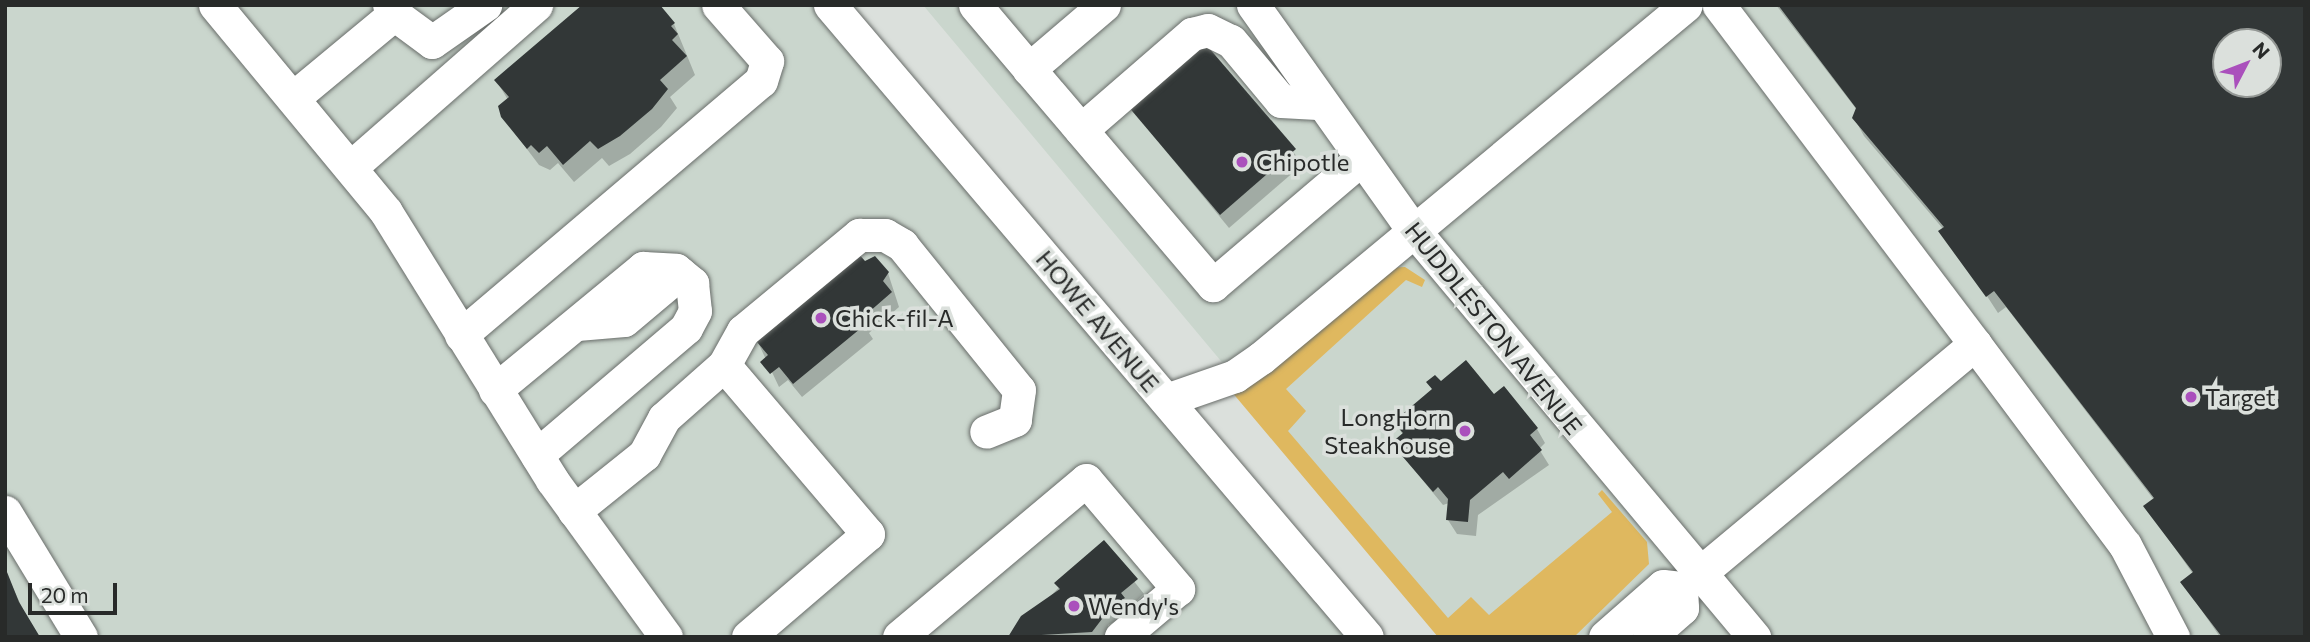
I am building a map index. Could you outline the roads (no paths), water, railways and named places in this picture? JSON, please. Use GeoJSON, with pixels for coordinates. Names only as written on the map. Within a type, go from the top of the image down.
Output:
{"type":"FeatureCollection","features":[{"type":"Feature","properties":{"kind":"street"},"geometry":{"type":"LineString","coordinates":[[215,5],[351,167],[574,511],[666,637]]}},
{"type":"Feature","properties":{"kind":"street"},"geometry":{"type":"LineString","coordinates":[[293,98],[391,9],[432,42],[485,5]]}},
{"type":"Feature","properties":{"kind":"street"},"geometry":{"type":"LineString","coordinates":[[351,167],[536,5]]}},
{"type":"Feature","properties":{"kind":"street"},"geometry":{"type":"LineString","coordinates":[[461,335],[761,81],[767,61],[718,5]]}},
{"type":"Feature","properties":{"kind":"street","name":"HOWE AVENUE"},"geometry":{"type":"LineString","coordinates":[[830,5],[1367,637]]}},
{"type":"Feature","properties":{"kind":"street"},"geometry":{"type":"LineString","coordinates":[[975,5],[1213,285],[1360,160]]}},
{"type":"Feature","properties":{"kind":"street"},"geometry":{"type":"LineString","coordinates":[[1029,69],[1104,5]]}},
{"type":"Feature","properties":{"kind":"street"},"geometry":{"type":"LineString","coordinates":[[1075,123],[1201,5]]}},
{"type":"Feature","properties":{"kind":"street","name":"HUDDLESTON AVENUE"},"geometry":{"type":"LineString","coordinates":[[1253,5],[1318,103],[1410,228],[1754,637]]}},
{"type":"Feature","properties":{"kind":"street"},"geometry":{"type":"LineString","coordinates":[[1166,400],[1226,380],[1261,358],[1410,228],[1514,152],[1686,5]]}},
{"type":"Feature","properties":{"kind":"street"},"geometry":{"type":"LineString","coordinates":[[1719,5],[2125,545],[2173,637]]}},
{"type":"Feature","properties":{"kind":"street"},"geometry":{"type":"LineString","coordinates":[[1075,123],[1192,34],[1208,30],[1231,41],[1280,101],[1318,103]]}},
{"type":"Feature","properties":{"kind":"street"},"geometry":{"type":"LineString","coordinates":[[574,511],[644,455],[664,418],[724,365],[743,331],[859,235],[885,235],[902,245],[1019,390],[1015,420],[986,432]]}},
{"type":"Feature","properties":{"kind":"street"},"geometry":{"type":"LineString","coordinates":[[495,390],[643,268],[680,273],[695,292],[686,328],[537,455]]}},
{"type":"Feature","properties":{"kind":"street"},"geometry":{"type":"LineString","coordinates":[[1700,573],[1975,344]]}},
{"type":"Feature","properties":{"kind":"street"},"geometry":{"type":"LineString","coordinates":[[724,365],[868,534],[748,637]]}},
{"type":"Feature","properties":{"kind":"street"},"geometry":{"type":"LineString","coordinates":[[911,633],[1086,480],[1178,589],[1121,637]]}},
{"type":"Feature","properties":{"kind":"street"},"geometry":{"type":"LineString","coordinates":[[5,512],[81,637]]}},
{"type":"Feature","properties":{"kind":"street"},"geometry":{"type":"LineString","coordinates":[[1098,637],[1168,577]]}},
{"type":"Feature","properties":{"kind":"street"},"geometry":{"type":"LineString","coordinates":[[1605,637],[1663,586],[1681,588],[1682,608],[1649,637]]}},
{"type":"Feature","properties":{"kind":"place","name":"Chipotle"},"geometry":{"type":"Point","coordinates":[1242,162]}},
{"type":"Feature","properties":{"kind":"place","name":"Chick-fil-A"},"geometry":{"type":"Point","coordinates":[821,318]}},
{"type":"Feature","properties":{"kind":"place","name":"Target"},"geometry":{"type":"Point","coordinates":[2191,397]}},
{"type":"Feature","properties":{"kind":"place","name":"LongHorn Steakhouse"},"geometry":{"type":"Point","coordinates":[1465,431]}},
{"type":"Feature","properties":{"kind":"place","name":"Wendy's"},"geometry":{"type":"Point","coordinates":[1074,606]}}]}
